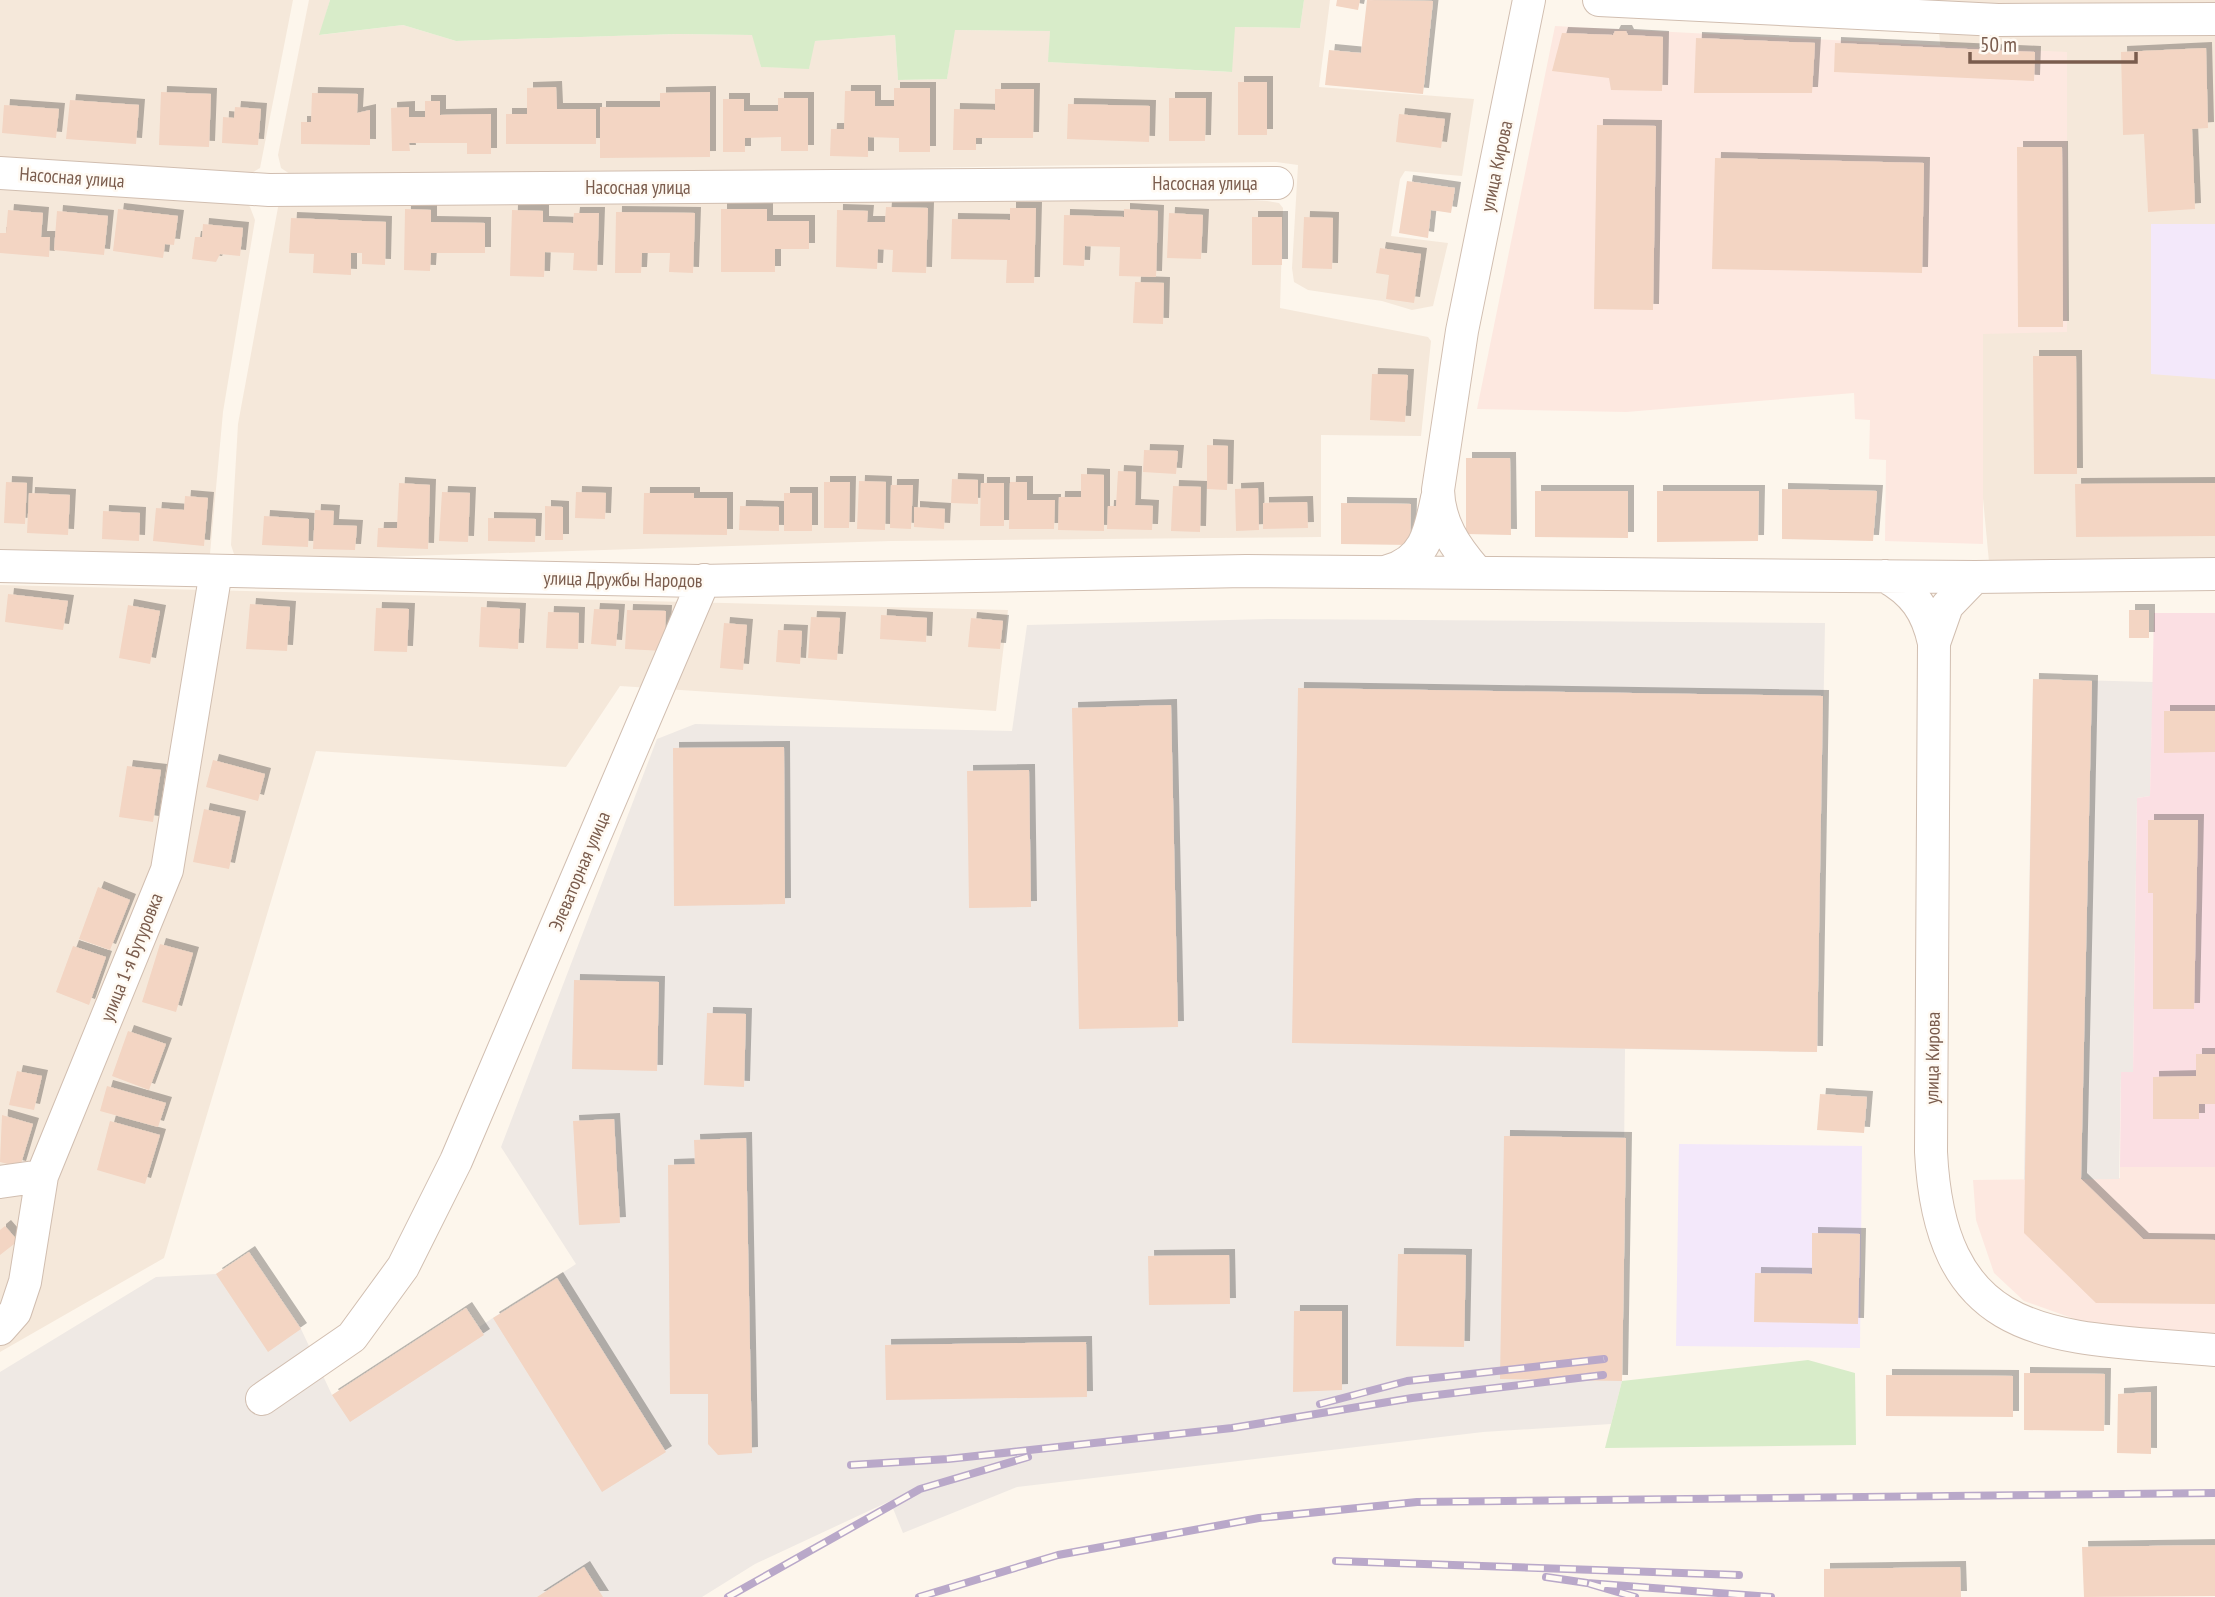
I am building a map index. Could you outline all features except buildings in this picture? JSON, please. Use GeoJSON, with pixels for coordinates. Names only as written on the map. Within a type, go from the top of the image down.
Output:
{"type":"FeatureCollection","features":[{"type":"Feature","properties":{"kind":"street","name":"улица Кирова"},"geometry":{"type":"LineString","coordinates":[[1388,571],[1406,565],[1420,552],[1432,526],[1462,331],[1529,0]]}},
{"type":"Feature","properties":{"kind":"street"},"geometry":{"type":"LineString","coordinates":[[1599,0],[1998,20],[2215,19]]}},
{"type":"Feature","properties":{"kind":"street","name":"Насосная улица"},"geometry":{"type":"LineString","coordinates":[[0,173],[269,190],[1277,183]]}},
{"type":"Feature","properties":{"kind":"street"},"geometry":{"type":"LineString","coordinates":[[1438,490],[1439,507],[1448,532],[1476,571]]}},
{"type":"Feature","properties":{"kind":"street","name":"улица Дружбы Народов"},"geometry":{"type":"LineString","coordinates":[[0,566],[704,580],[1246,570],[1975,577],[2215,574]]}},
{"type":"Feature","properties":{"kind":"street","name":"улица 1-я Бутуровка"},"geometry":{"type":"LineString","coordinates":[[0,1329],[15,1312],[25,1282],[42,1176],[167,870],[216,571]]}},
{"type":"Feature","properties":{"kind":"street"},"geometry":{"type":"LineString","coordinates":[[1885,576],[1906,589],[1919,602],[1928,619],[1934,643]]}},
{"type":"Feature","properties":{"kind":"street","name":"улица Кирова"},"geometry":{"type":"LineString","coordinates":[[1975,577],[1957,592],[1947,606],[1934,643],[1931,1152],[1943,1233],[1954,1258],[1976,1291],[1993,1307],[2013,1319],[2070,1335],[2215,1350]]}},
{"type":"Feature","properties":{"kind":"street","name":"Элеваторная улица"},"geometry":{"type":"LineString","coordinates":[[261,1399],[352,1337],[403,1267],[456,1161],[704,580]]}},
{"type":"Feature","properties":{"kind":"street"},"geometry":{"type":"LineString","coordinates":[[0,1182],[42,1176]]}},
{"type":"Feature","properties":{"kind":"shaded area"},"geometry":{"type":"Polygon","coordinates":[[[0,0],[293,0],[260,168],[250,174],[0,160],[0,0]]]}},
{"type":"Feature","properties":{"kind":"shaded area"},"geometry":{"type":"Polygon","coordinates":[[[309,0],[330,0],[320,35],[403,25],[456,41],[678,34],[753,35],[761,67],[809,68],[814,41],[895,35],[898,80],[947,79],[954,30],[1050,31],[1049,62],[1231,72],[1234,27],[1300,28],[1304,0],[1330,0],[1319,87],[1474,99],[1462,176],[1405,171],[1400,179],[1391,236],[1448,243],[1433,306],[1412,310],[1382,301],[1308,290],[1294,282],[1292,268],[1298,165],[1276,162],[296,178],[281,168],[278,155],[309,0]]]}},
{"type":"Feature","properties":{"kind":"shaded area"},"geometry":{"type":"Polygon","coordinates":[[[1936,0],[2215,0],[2215,561],[1989,562],[1936,0]]]}},
{"type":"Feature","properties":{"kind":"shaded area"},"geometry":{"type":"Polygon","coordinates":[[[1555,26],[2067,52],[2067,332],[1983,334],[1983,544],[1885,541],[1886,460],[1869,459],[1870,420],[1855,419],[1854,393],[1626,412],[1477,409],[1555,26]]]}},
{"type":"Feature","properties":{"kind":"shaded area"},"geometry":{"type":"Polygon","coordinates":[[[0,183],[240,196],[250,207],[255,220],[223,412],[210,554],[201,561],[0,557],[0,183]]]}},
{"type":"Feature","properties":{"kind":"shaded area"},"geometry":{"type":"Polygon","coordinates":[[[1267,201],[1279,203],[1283,208],[1280,308],[1428,337],[1431,341],[1421,436],[1321,435],[1321,537],[891,541],[376,557],[248,560],[235,557],[231,545],[238,424],[279,202],[1267,201]]]}},
{"type":"Feature","properties":{"kind":"shaded area"},"geometry":{"type":"Polygon","coordinates":[[[2151,224],[2215,224],[2215,379],[2151,374],[2151,224]]]}},
{"type":"Feature","properties":{"kind":"shaded area"},"geometry":{"type":"Polygon","coordinates":[[[0,585],[1008,610],[996,711],[620,686],[566,767],[316,751],[164,1258],[0,1352],[0,585]]]}},
{"type":"Feature","properties":{"kind":"shaded area"},"geometry":{"type":"Polygon","coordinates":[[[2154,613],[2215,613],[2215,1167],[2120,1167],[2121,1072],[2133,1072],[2137,798],[2150,796],[2154,613]]]}},
{"type":"Feature","properties":{"kind":"shaded area"},"geometry":{"type":"Polygon","coordinates":[[[1269,619],[1825,623],[1817,1052],[1625,1049],[1622,1381],[1611,1424],[1483,1432],[1017,1487],[903,1533],[890,1501],[755,1564],[702,1597],[0,1597],[0,1372],[156,1277],[216,1274],[249,1252],[301,1329],[332,1395],[466,1308],[479,1327],[576,1264],[501,1147],[657,739],[695,724],[1012,731],[1027,625],[1269,619]]]}},
{"type":"Feature","properties":{"kind":"shaded area"},"geometry":{"type":"Polygon","coordinates":[[[2033,679],[2153,682],[2150,796],[2137,798],[2133,1072],[2121,1073],[2119,1179],[2024,1180],[2033,679]]]}},
{"type":"Feature","properties":{"kind":"shaded area"},"geometry":{"type":"Polygon","coordinates":[[[1679,1144],[1862,1146],[1860,1348],[1676,1346],[1679,1144]]]}},
{"type":"Feature","properties":{"kind":"shaded area"},"geometry":{"type":"Polygon","coordinates":[[[2120,1167],[2215,1167],[2215,1337],[2083,1322],[2024,1301],[1994,1273],[1976,1220],[1973,1180],[2120,1178],[2120,1167]]]}},
{"type":"Feature","properties":{"kind":"green space"},"geometry":{"type":"Polygon","coordinates":[[[330,0],[1304,0],[1300,28],[1235,27],[1232,72],[1048,62],[1050,31],[955,30],[947,79],[898,80],[895,35],[815,41],[809,69],[761,67],[752,35],[678,34],[456,41],[403,25],[319,35],[330,0]]]}},
{"type":"Feature","properties":{"kind":"green space"},"geometry":{"type":"Polygon","coordinates":[[[1808,1360],[1855,1373],[1856,1445],[1605,1448],[1622,1381],[1808,1360]]]}},
{"type":"Feature","properties":{"kind":"railway"},"geometry":{"type":"LineString","coordinates":[[1320,1404],[1407,1381],[1604,1359]]}},
{"type":"Feature","properties":{"kind":"railway"},"geometry":{"type":"LineString","coordinates":[[851,1465],[948,1459],[1232,1428],[1412,1398],[1603,1375]]}},
{"type":"Feature","properties":{"kind":"railway"},"geometry":{"type":"LineString","coordinates":[[728,1597],[920,1489],[1028,1457]]}},
{"type":"Feature","properties":{"kind":"railway"},"geometry":{"type":"LineString","coordinates":[[919,1597],[1058,1555],[1259,1518],[1417,1502],[2215,1493]]}},
{"type":"Feature","properties":{"kind":"railway"},"geometry":{"type":"LineString","coordinates":[[1336,1561],[1739,1575]]}},
{"type":"Feature","properties":{"kind":"railway"},"geometry":{"type":"LineString","coordinates":[[1546,1577],[1587,1583]]}},
{"type":"Feature","properties":{"kind":"railway"},"geometry":{"type":"LineString","coordinates":[[1635,1597],[1587,1583],[1771,1597]]}}]}
